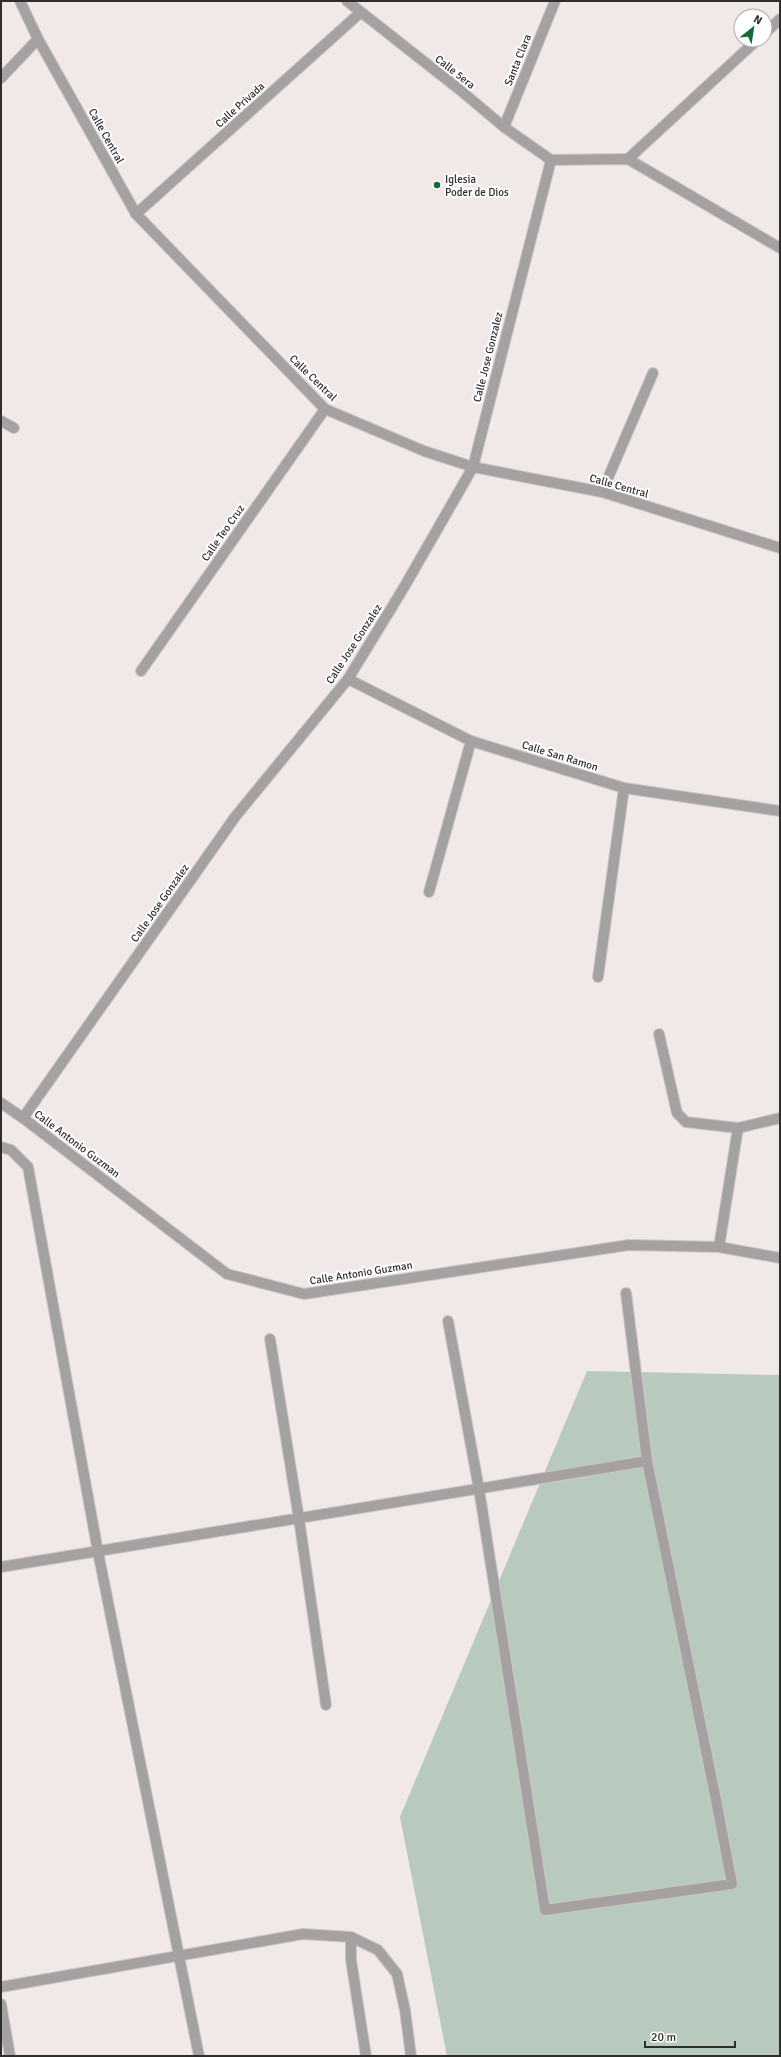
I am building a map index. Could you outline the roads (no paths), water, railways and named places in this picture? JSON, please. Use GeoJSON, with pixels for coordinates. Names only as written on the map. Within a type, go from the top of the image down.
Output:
{"type":"FeatureCollection","features":[{"type":"Feature","properties":{"kind":"street","name":"Calle Central"},"geometry":{"type":"LineString","coordinates":[[20,1],[38,39],[136,214],[325,409],[424,451],[473,467],[602,492],[780,548]]}},
{"type":"Feature","properties":{"kind":"street","name":"Calle 5era"},"geometry":{"type":"LineString","coordinates":[[346,1],[460,90],[504,127],[551,160]]}},
{"type":"Feature","properties":{"kind":"street","name":"Santa Clara"},"geometry":{"type":"LineString","coordinates":[[504,127],[555,1]]}},
{"type":"Feature","properties":{"kind":"street","name":"Calle Privada"},"geometry":{"type":"LineString","coordinates":[[136,214],[360,13]]}},
{"type":"Feature","properties":{"kind":"street"},"geometry":{"type":"LineString","coordinates":[[1,78],[38,39]]}},
{"type":"Feature","properties":{"kind":"street"},"geometry":{"type":"LineString","coordinates":[[628,159],[748,48]]}},
{"type":"Feature","properties":{"kind":"street"},"geometry":{"type":"LineString","coordinates":[[551,160],[628,159],[780,248]]}},
{"type":"Feature","properties":{"kind":"street","name":"Calle Jose Gonzalez"},"geometry":{"type":"LineString","coordinates":[[23,1118],[235,817],[348,679],[403,589],[473,467],[551,160]]}},
{"type":"Feature","properties":{"kind":"street"},"geometry":{"type":"LineString","coordinates":[[602,492],[653,373]]}},
{"type":"Feature","properties":{"kind":"street","name":"Calle Teo Cruz"},"geometry":{"type":"LineString","coordinates":[[141,671],[325,409]]}},
{"type":"Feature","properties":{"kind":"street"},"geometry":{"type":"LineString","coordinates":[[1,421],[14,428]]}},
{"type":"Feature","properties":{"kind":"street","name":"Calle San Ramon"},"geometry":{"type":"LineString","coordinates":[[348,679],[471,741],[624,788],[780,811]]}},
{"type":"Feature","properties":{"kind":"street"},"geometry":{"type":"LineString","coordinates":[[429,892],[471,741]]}},
{"type":"Feature","properties":{"kind":"street"},"geometry":{"type":"LineString","coordinates":[[598,977],[624,788]]}},
{"type":"Feature","properties":{"kind":"street"},"geometry":{"type":"LineString","coordinates":[[659,1034],[677,1113],[686,1122],[738,1128],[780,1118]]}},
{"type":"Feature","properties":{"kind":"street","name":"Calle Antonio Guzman"},"geometry":{"type":"LineString","coordinates":[[1,1103],[23,1118],[227,1274],[304,1294],[629,1245],[719,1247],[780,1258]]}},
{"type":"Feature","properties":{"kind":"street"},"geometry":{"type":"LineString","coordinates":[[719,1247],[738,1128]]}},
{"type":"Feature","properties":{"kind":"street"},"geometry":{"type":"LineString","coordinates":[[1,1147],[11,1150],[28,1168],[98,1552],[199,2056]]}},
{"type":"Feature","properties":{"kind":"street"},"geometry":{"type":"LineString","coordinates":[[448,1321],[479,1489],[545,1910],[732,1884],[647,1462],[626,1293]]}},
{"type":"Feature","properties":{"kind":"street"},"geometry":{"type":"LineString","coordinates":[[270,1339],[299,1519],[326,1705]]}},
{"type":"Feature","properties":{"kind":"street"},"geometry":{"type":"LineString","coordinates":[[1,1568],[647,1462]]}},
{"type":"Feature","properties":{"kind":"street"},"geometry":{"type":"LineString","coordinates":[[1,1987],[302,1934],[352,1937],[378,1950],[397,1974],[405,2010],[411,2056]]}},
{"type":"Feature","properties":{"kind":"street"},"geometry":{"type":"LineString","coordinates":[[352,1937],[351,1960],[366,2056]]}},
{"type":"Feature","properties":{"kind":"street"},"geometry":{"type":"LineString","coordinates":[[1,2004],[10,2056]]}},
{"type":"Feature","properties":{"kind":"place","name":"Iglesia Poder de Dios"},"geometry":{"type":"Point","coordinates":[437,185]}}]}
